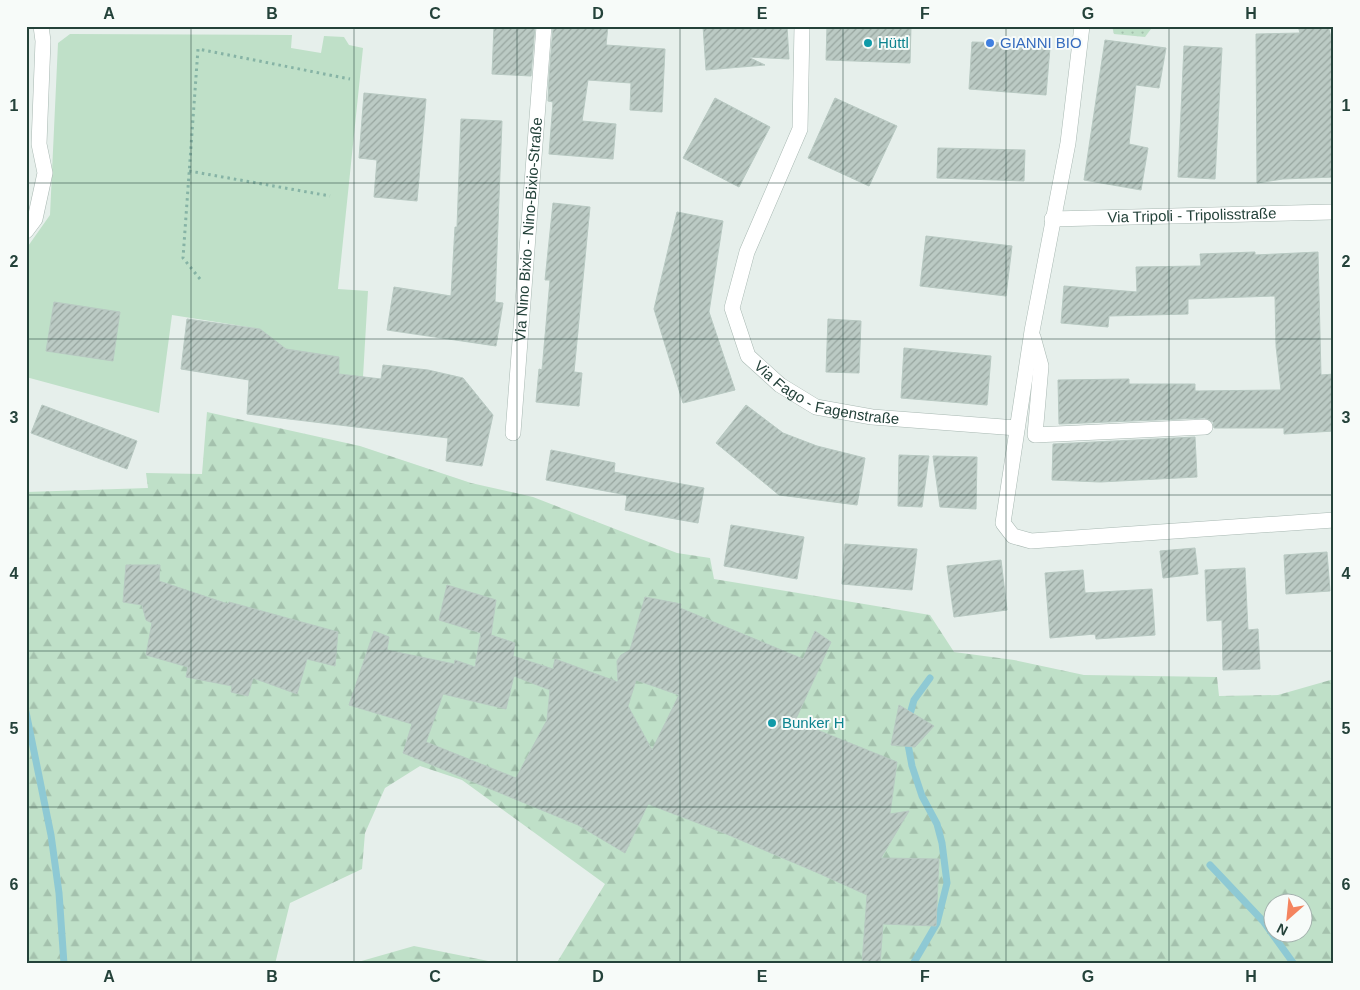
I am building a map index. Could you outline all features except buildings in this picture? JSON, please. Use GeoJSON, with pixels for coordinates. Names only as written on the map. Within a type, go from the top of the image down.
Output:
{"type":"FeatureCollection","features":[{"type":"Feature","properties":{"kind":"street"},"geometry":{"type":"LineString","coordinates":[[26,231],[35,219],[45,173],[39,144],[43,41],[41,26]]}},
{"type":"Feature","properties":{"kind":"street","name":"Via Nino Bixio - Nino-Bixio-Straße"},"geometry":{"type":"LineString","coordinates":[[514,433],[544,26]]}},
{"type":"Feature","properties":{"kind":"street","name":"Via Fago - Fagenstraße"},"geometry":{"type":"LineString","coordinates":[[802,26],[800,128],[747,252],[732,308],[748,356],[780,385],[816,406],[872,417],[1016,428]]}},
{"type":"Feature","properties":{"kind":"street"},"geometry":{"type":"LineString","coordinates":[[1082,26],[1068,143],[1032,331],[1016,428],[1004,523],[1013,536],[1031,541],[1334,520]]}},
{"type":"Feature","properties":{"kind":"street","name":"Via Tripoli - Tripolisstraße"},"geometry":{"type":"LineString","coordinates":[[1052,219],[1332,212]]}},
{"type":"Feature","properties":{"kind":"street"},"geometry":{"type":"LineString","coordinates":[[1032,331],[1041,366],[1035,435],[1205,426]]}},
{"type":"Feature","properties":{"kind":"path"},"geometry":{"type":"LineString","coordinates":[[200,279],[183,258],[198,49],[350,79]]}},
{"type":"Feature","properties":{"kind":"path"},"geometry":{"type":"LineString","coordinates":[[189,171],[330,196]]}},
{"type":"Feature","properties":{"kind":"green space"},"geometry":{"type":"Polygon","coordinates":[[[1112,26],[1149,26],[1151,29],[1145,37],[1114,34],[1112,26]]]}},
{"type":"Feature","properties":{"kind":"green space"},"geometry":{"type":"Polygon","coordinates":[[[70,34],[292,35],[291,48],[321,53],[324,36],[344,37],[349,45],[363,48],[338,289],[368,291],[363,377],[339,374],[339,357],[286,349],[260,329],[172,315],[159,413],[26,377],[26,249],[50,215],[58,43],[70,34]]]}},
{"type":"Feature","properties":{"kind":"green space"},"geometry":{"type":"Polygon","coordinates":[[[207,412],[360,446],[471,483],[533,497],[677,553],[710,558],[714,579],[930,615],[954,652],[1014,660],[1084,675],[1217,677],[1219,696],[1278,695],[1334,679],[1334,964],[556,964],[605,884],[462,780],[420,766],[385,788],[365,833],[362,869],[290,903],[275,964],[26,964],[26,492],[148,488],[146,473],[202,474],[207,412]]]}},
{"type":"Feature","properties":{"kind":"green space"},"geometry":{"type":"Polygon","coordinates":[[[414,946],[503,964],[351,964],[414,946]]]}},
{"type":"Feature","properties":{"kind":"waterway"},"geometry":{"type":"LineString","coordinates":[[908,721],[914,700],[930,678]]}},
{"type":"Feature","properties":{"kind":"waterway"},"geometry":{"type":"LineString","coordinates":[[26,712],[51,835],[59,893],[64,964]]}},
{"type":"Feature","properties":{"kind":"waterway"},"geometry":{"type":"LineString","coordinates":[[907,739],[912,766],[922,796],[937,824],[942,843],[947,883],[937,923],[913,964]]}},
{"type":"Feature","properties":{"kind":"waterway"},"geometry":{"type":"LineString","coordinates":[[1210,865],[1263,921],[1294,964]]}},
{"type":"Feature","properties":{"kind":"place","name":"Hüttl"},"geometry":{"type":"Point","coordinates":[868,43]}},
{"type":"Feature","properties":{"kind":"place","name":"GIANNI BIO"},"geometry":{"type":"Point","coordinates":[990,43]}},
{"type":"Feature","properties":{"kind":"place","name":"Bunker H"},"geometry":{"type":"Point","coordinates":[772,723]}}]}
